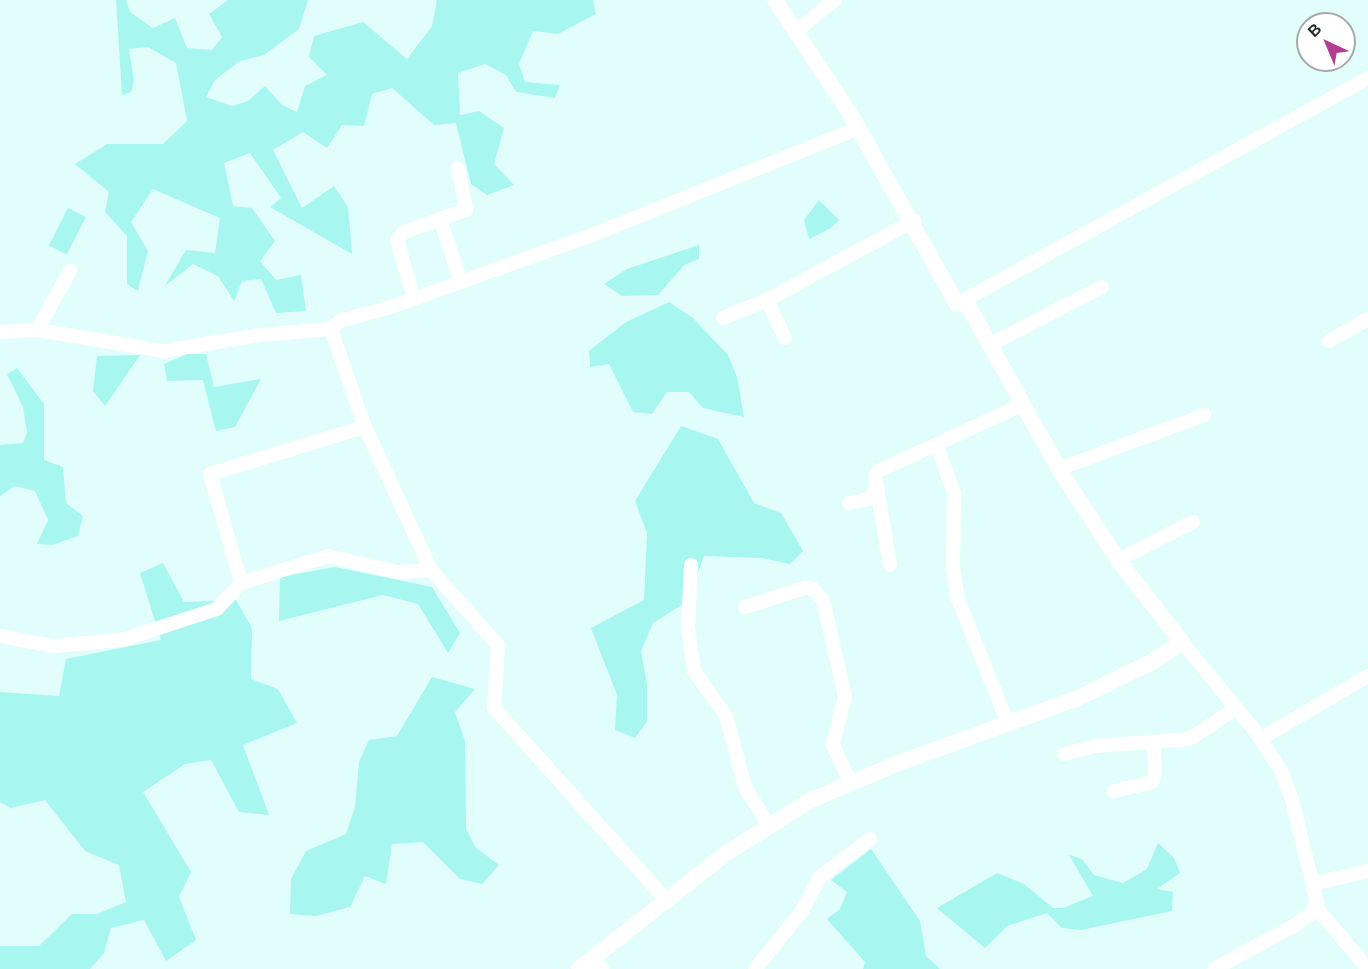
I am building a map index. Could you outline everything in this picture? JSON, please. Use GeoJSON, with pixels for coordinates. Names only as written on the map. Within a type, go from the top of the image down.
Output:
{"type":"FeatureCollection","features":[{"type":"Feature","properties":{"kind":"street"},"geometry":{"type":"LineString","coordinates":[[775,0],[798,30],[859,128],[914,221],[957,304]]}},
{"type":"Feature","properties":{"kind":"street"},"geometry":{"type":"LineString","coordinates":[[798,30],[834,0]]}},
{"type":"Feature","properties":{"kind":"street"},"geometry":{"type":"LineString","coordinates":[[957,304],[1368,78]]}},
{"type":"Feature","properties":{"kind":"street"},"geometry":{"type":"LineString","coordinates":[[0,332],[37,330],[164,351],[260,335],[331,328],[340,321],[414,299],[600,232],[859,128]]}},
{"type":"Feature","properties":{"kind":"street"},"geometry":{"type":"LineString","coordinates":[[414,299],[397,240],[404,232],[468,207],[458,169]]}},
{"type":"Feature","properties":{"kind":"street"},"geometry":{"type":"LineString","coordinates":[[440,219],[461,282]]}},
{"type":"Feature","properties":{"kind":"street"},"geometry":{"type":"LineString","coordinates":[[723,318],[766,300],[914,221]]}},
{"type":"Feature","properties":{"kind":"street"},"geometry":{"type":"LineString","coordinates":[[37,330],[70,271]]}},
{"type":"Feature","properties":{"kind":"street"},"geometry":{"type":"LineString","coordinates":[[989,345],[1102,286]]}},
{"type":"Feature","properties":{"kind":"street"},"geometry":{"type":"LineString","coordinates":[[766,300],[785,338]]}},
{"type":"Feature","properties":{"kind":"street"},"geometry":{"type":"LineString","coordinates":[[957,304],[967,304],[1059,469],[1118,560],[1260,739],[1288,786],[1316,907],[1368,969]]}},
{"type":"Feature","properties":{"kind":"street"},"geometry":{"type":"LineString","coordinates":[[1329,341],[1368,319]]}},
{"type":"Feature","properties":{"kind":"street"},"geometry":{"type":"LineString","coordinates":[[331,328],[365,427],[431,570],[498,645],[494,708],[666,900]]}},
{"type":"Feature","properties":{"kind":"street"},"geometry":{"type":"LineString","coordinates":[[890,565],[877,488],[878,471],[937,446],[1022,405]]}},
{"type":"Feature","properties":{"kind":"street"},"geometry":{"type":"LineString","coordinates":[[1059,469],[1204,415]]}},
{"type":"Feature","properties":{"kind":"street"},"geometry":{"type":"LineString","coordinates":[[241,583],[210,474],[365,427]]}},
{"type":"Feature","properties":{"kind":"street"},"geometry":{"type":"LineString","coordinates":[[937,446],[954,493],[953,567],[957,597],[1008,723]]}},
{"type":"Feature","properties":{"kind":"street"},"geometry":{"type":"LineString","coordinates":[[849,503],[869,499],[877,488]]}},
{"type":"Feature","properties":{"kind":"street"},"geometry":{"type":"LineString","coordinates":[[1118,560],[1193,522]]}},
{"type":"Feature","properties":{"kind":"street"},"geometry":{"type":"LineString","coordinates":[[0,636],[53,646],[122,640],[217,609],[241,583],[328,556],[398,572],[431,570]]}},
{"type":"Feature","properties":{"kind":"street"},"geometry":{"type":"LineString","coordinates":[[691,565],[688,627],[694,671],[726,716],[745,787],[769,826]]}},
{"type":"Feature","properties":{"kind":"street"},"geometry":{"type":"LineString","coordinates":[[745,607],[806,588],[813,589],[823,600],[844,696],[833,745],[851,783]]}},
{"type":"Feature","properties":{"kind":"street"},"geometry":{"type":"LineString","coordinates":[[591,966],[666,900],[769,826],[809,801],[1008,723],[1076,699],[1152,662],[1182,642]]}},
{"type":"Feature","properties":{"kind":"street"},"geometry":{"type":"LineString","coordinates":[[1260,739],[1368,676]]}},
{"type":"Feature","properties":{"kind":"street"},"geometry":{"type":"LineString","coordinates":[[1064,754],[1095,746],[1154,744],[1198,736],[1236,708]]}},
{"type":"Feature","properties":{"kind":"street"},"geometry":{"type":"LineString","coordinates":[[1114,791],[1152,782],[1155,775],[1154,744]]}},
{"type":"Feature","properties":{"kind":"street"},"geometry":{"type":"LineString","coordinates":[[755,969],[802,911],[820,877],[870,839]]}},
{"type":"Feature","properties":{"kind":"street"},"geometry":{"type":"LineString","coordinates":[[1312,884],[1368,871]]}},
{"type":"Feature","properties":{"kind":"street"},"geometry":{"type":"LineString","coordinates":[[1214,969],[1298,924],[1316,907]]}},
{"type":"Feature","properties":{"kind":"shaded area"},"geometry":{"type":"Polygon","coordinates":[[[116,0],[126,0],[130,12],[153,28],[175,18],[187,48],[212,50],[222,37],[209,14],[228,0],[308,0],[299,29],[264,55],[240,61],[215,80],[206,97],[232,106],[248,101],[265,86],[282,105],[297,112],[305,86],[327,75],[309,57],[314,36],[363,22],[407,59],[432,26],[437,0],[593,0],[596,14],[558,34],[533,31],[519,64],[525,82],[560,85],[555,98],[516,92],[506,75],[485,64],[458,73],[460,115],[479,111],[504,128],[494,164],[514,185],[487,195],[471,184],[456,123],[434,125],[392,88],[372,94],[364,126],[342,125],[327,148],[303,132],[273,150],[302,208],[334,186],[348,207],[352,254],[270,207],[281,198],[250,153],[224,163],[233,206],[252,208],[275,241],[260,261],[276,280],[301,275],[306,311],[276,313],[261,279],[242,281],[234,301],[218,276],[193,264],[165,286],[186,250],[215,253],[220,218],[153,189],[131,222],[148,251],[138,291],[127,284],[127,236],[105,212],[109,192],[75,164],[107,144],[163,144],[187,121],[176,63],[148,47],[129,49],[134,81],[131,92],[122,95],[116,0]]]}},
{"type":"Feature","properties":{"kind":"shaded area"},"geometry":{"type":"Polygon","coordinates":[[[819,200],[839,220],[831,228],[809,239],[804,220],[819,200]]]}},
{"type":"Feature","properties":{"kind":"shaded area"},"geometry":{"type":"Polygon","coordinates":[[[68,208],[86,217],[67,255],[49,245],[68,208]]]}},
{"type":"Feature","properties":{"kind":"shaded area"},"geometry":{"type":"Polygon","coordinates":[[[699,245],[699,259],[684,265],[658,295],[622,296],[604,284],[627,269],[699,245]]]}},
{"type":"Feature","properties":{"kind":"shaded area"},"geometry":{"type":"Polygon","coordinates":[[[669,302],[693,318],[728,355],[737,377],[744,417],[703,408],[689,392],[667,392],[652,414],[633,412],[609,364],[590,367],[589,351],[626,322],[669,302]]]}},
{"type":"Feature","properties":{"kind":"shaded area"},"geometry":{"type":"Polygon","coordinates":[[[187,354],[206,354],[214,387],[261,379],[235,427],[216,431],[203,380],[167,381],[164,364],[187,354]]]}},
{"type":"Feature","properties":{"kind":"shaded area"},"geometry":{"type":"Polygon","coordinates":[[[140,355],[105,406],[93,391],[97,356],[140,355]]]}},
{"type":"Feature","properties":{"kind":"shaded area"},"geometry":{"type":"Polygon","coordinates":[[[17,368],[44,404],[44,460],[63,467],[66,503],[83,516],[78,536],[52,545],[37,544],[48,520],[35,491],[15,486],[0,496],[0,445],[23,443],[27,432],[23,407],[7,374],[17,368]]]}},
{"type":"Feature","properties":{"kind":"shaded area"},"geometry":{"type":"Polygon","coordinates":[[[681,426],[718,439],[754,503],[781,513],[803,551],[790,564],[762,558],[704,556],[688,601],[653,623],[641,651],[647,685],[647,721],[635,738],[615,730],[617,695],[591,628],[644,600],[647,533],[635,501],[681,426]]]}},
{"type":"Feature","properties":{"kind":"shaded area"},"geometry":{"type":"Polygon","coordinates":[[[163,563],[184,602],[236,600],[252,628],[251,679],[278,689],[297,723],[243,745],[269,815],[239,812],[211,760],[185,764],[143,792],[191,872],[179,897],[196,940],[166,961],[144,920],[111,928],[104,953],[90,969],[0,969],[0,946],[39,946],[72,914],[97,914],[126,902],[119,865],[85,851],[45,800],[11,808],[0,802],[0,692],[59,696],[66,659],[161,640],[140,573],[163,563]]]}},
{"type":"Feature","properties":{"kind":"shaded area"},"geometry":{"type":"Polygon","coordinates":[[[335,567],[432,587],[460,633],[448,653],[418,604],[383,595],[279,621],[280,577],[335,567]]]}},
{"type":"Feature","properties":{"kind":"shaded area"},"geometry":{"type":"Polygon","coordinates":[[[432,677],[475,689],[455,712],[465,741],[466,829],[476,848],[499,865],[482,884],[460,879],[423,842],[392,844],[386,884],[365,876],[350,907],[316,916],[290,914],[291,879],[306,851],[346,834],[355,807],[359,762],[369,740],[397,736],[432,677]]]}},
{"type":"Feature","properties":{"kind":"shaded area"},"geometry":{"type":"Polygon","coordinates":[[[1158,843],[1174,858],[1180,873],[1157,889],[1173,892],[1172,911],[1081,930],[1062,928],[1047,913],[1007,926],[985,948],[937,908],[997,873],[1024,884],[1053,908],[1063,908],[1093,896],[1069,855],[1082,859],[1094,875],[1123,883],[1147,869],[1158,843]]]}},
{"type":"Feature","properties":{"kind":"shaded area"},"geometry":{"type":"Polygon","coordinates":[[[871,849],[920,921],[926,956],[940,969],[863,969],[865,962],[827,919],[840,909],[847,892],[831,880],[871,849]]]}}]}
